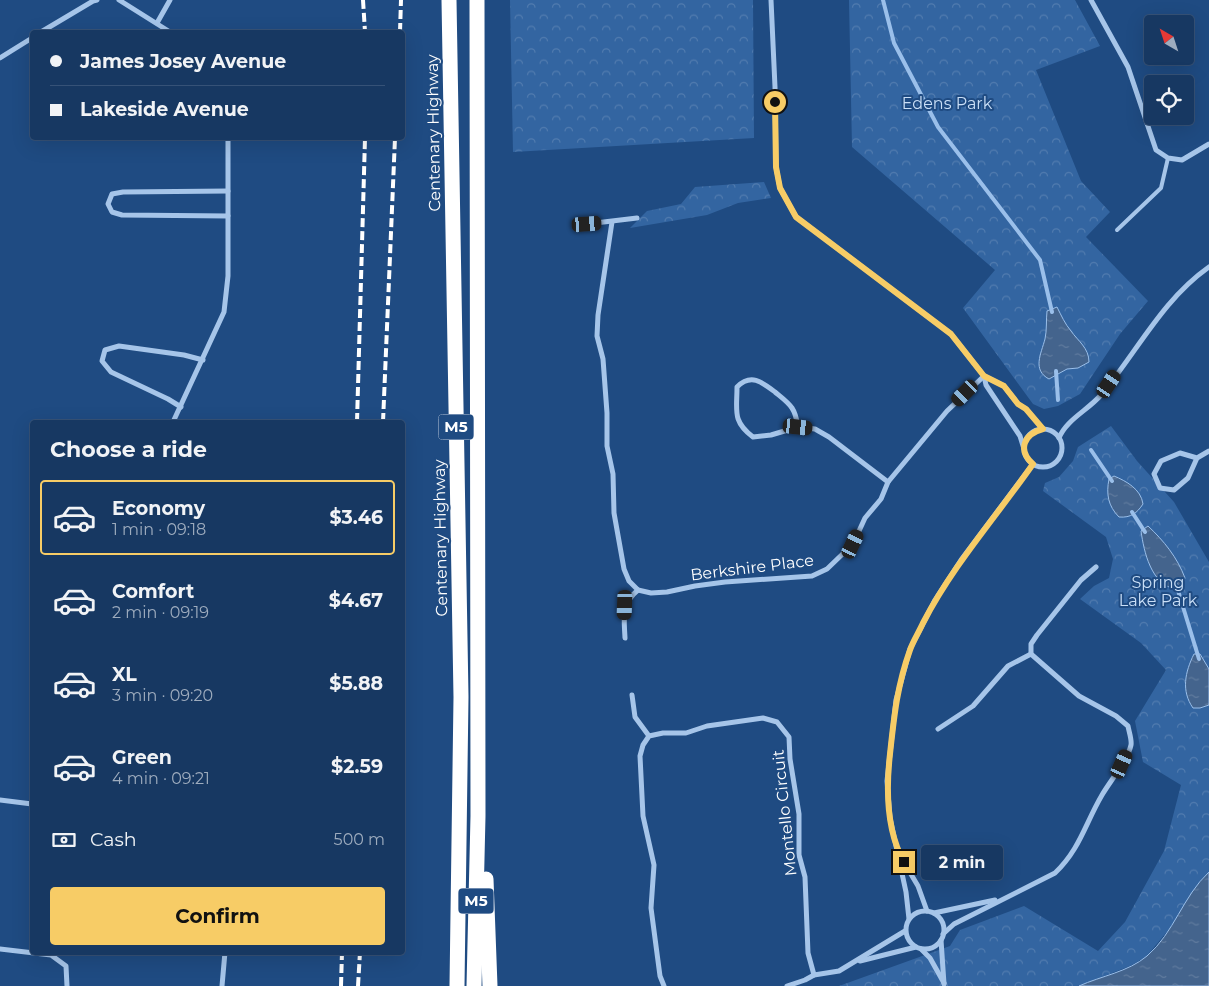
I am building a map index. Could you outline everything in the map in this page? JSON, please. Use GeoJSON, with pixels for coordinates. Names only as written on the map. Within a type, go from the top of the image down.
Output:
{"type":"FeatureCollection","features":[{"type":"Feature","properties":{"kind":"highway","name":"Centenary Highway"},"geometry":{"type":"LineString","coordinates":[[449,0],[461,697],[457,986]]}},
{"type":"Feature","properties":{"kind":"highway","name":"M5"},"geometry":{"type":"LineString","coordinates":[[474,986],[478,816],[477,0]]}},
{"type":"Feature","properties":{"kind":"highway"},"geometry":{"type":"LineString","coordinates":[[478,816],[484,833],[490,986]]}},
{"type":"Feature","properties":{"kind":"street"},"geometry":{"type":"LineString","coordinates":[[45,30],[97,0]]}},
{"type":"Feature","properties":{"kind":"street"},"geometry":{"type":"LineString","coordinates":[[119,0],[167,30]]}},
{"type":"Feature","properties":{"kind":"street"},"geometry":{"type":"LineString","coordinates":[[157,23],[170,0]]}},
{"type":"Feature","properties":{"kind":"street"},"geometry":{"type":"LineString","coordinates":[[771,0],[776,167],[780,188],[796,217],[951,334],[984,376],[1004,386],[1018,404],[1026,409],[1043,429],[1051,431],[1059,438]]}},
{"type":"Feature","properties":{"kind":"street"},"geometry":{"type":"LineString","coordinates":[[1091,0],[1128,67],[1156,150],[1168,158],[1182,160],[1209,144]]}},
{"type":"Feature","properties":{"kind":"street"},"geometry":{"type":"LineString","coordinates":[[0,58],[30,39]]}},
{"type":"Feature","properties":{"kind":"street"},"geometry":{"type":"LineString","coordinates":[[174,420],[224,312],[227,295],[228,140]]}},
{"type":"Feature","properties":{"kind":"street"},"geometry":{"type":"LineString","coordinates":[[228,191],[123,192],[112,194],[108,204],[112,212],[122,214],[228,216]]}},
{"type":"Feature","properties":{"kind":"street"},"geometry":{"type":"LineString","coordinates":[[587,224],[636,218]]}},
{"type":"Feature","properties":{"kind":"street"},"geometry":{"type":"LineString","coordinates":[[612,222],[598,315],[597,336],[603,359],[607,413],[607,446],[613,474],[614,513],[624,569],[629,581],[638,590],[625,605],[625,638]]}},
{"type":"Feature","properties":{"kind":"street"},"geometry":{"type":"LineString","coordinates":[[984,376],[986,385],[1020,436],[1026,455],[1033,464],[1046,466],[1056,461],[1062,450],[1059,438],[1062,429],[1092,405],[1156,318],[1178,294],[1209,266]]}},
{"type":"Feature","properties":{"kind":"street"},"geometry":{"type":"LineString","coordinates":[[181,407],[111,372],[102,361],[106,350],[119,346],[184,355],[203,360]]}},
{"type":"Feature","properties":{"kind":"street","name":"Berkshire Place"},"geometry":{"type":"LineString","coordinates":[[638,590],[651,593],[667,592],[725,582],[812,576],[827,570],[853,544],[865,518],[881,499],[888,482],[947,411],[984,376]]}},
{"type":"Feature","properties":{"kind":"street"},"geometry":{"type":"LineString","coordinates":[[798,427],[792,407],[765,385],[756,380],[748,380],[742,382],[737,387],[737,415],[742,428],[753,437],[771,435],[798,427],[815,429],[829,437],[888,482]]}},
{"type":"Feature","properties":{"kind":"street"},"geometry":{"type":"LineString","coordinates":[[1024,449],[1027,438],[1031,434],[1043,429]]}},
{"type":"Feature","properties":{"kind":"street"},"geometry":{"type":"LineString","coordinates":[[1197,458],[1180,453],[1161,462],[1154,474],[1160,488],[1174,490],[1188,478],[1197,458],[1209,451]]}},
{"type":"Feature","properties":{"kind":"street"},"geometry":{"type":"LineString","coordinates":[[945,985],[930,958],[907,937],[905,931],[909,918],[890,818],[887,782],[896,700],[910,649],[935,600],[961,560],[1033,464]]}},
{"type":"Feature","properties":{"kind":"street"},"geometry":{"type":"LineString","coordinates":[[851,963],[918,948],[933,948],[954,924],[1055,873],[1067,861],[1078,844],[1102,795],[1122,764],[1131,745],[1128,726],[1116,716],[1079,696],[1031,654],[1031,644],[1081,580],[1096,567]]}},
{"type":"Feature","properties":{"kind":"street"},"geometry":{"type":"LineString","coordinates":[[938,730],[973,706],[1008,666],[1031,654]]}},
{"type":"Feature","properties":{"kind":"street"},"geometry":{"type":"LineString","coordinates":[[632,695],[635,717],[649,736],[643,745],[640,756],[643,816],[654,865],[651,908],[660,976],[664,986]]}},
{"type":"Feature","properties":{"kind":"street","name":"Montello Circuit"},"geometry":{"type":"LineString","coordinates":[[649,736],[663,733],[686,734],[707,726],[763,718],[776,722],[789,737],[790,759],[799,814],[799,855],[804,877],[808,953],[814,975]]}},
{"type":"Feature","properties":{"kind":"street"},"geometry":{"type":"LineString","coordinates":[[0,800],[30,804]]}},
{"type":"Feature","properties":{"kind":"street"},"geometry":{"type":"LineString","coordinates":[[897,849],[918,886],[927,911]]}},
{"type":"Feature","properties":{"kind":"street"},"geometry":{"type":"LineString","coordinates":[[909,918],[920,911],[934,913],[1004,898]]}},
{"type":"Feature","properties":{"kind":"street"},"geometry":{"type":"LineString","coordinates":[[934,913],[942,922],[945,985]]}},
{"type":"Feature","properties":{"kind":"street"},"geometry":{"type":"LineString","coordinates":[[787,986],[814,975],[839,971],[905,931]]}},
{"type":"Feature","properties":{"kind":"street"},"geometry":{"type":"LineString","coordinates":[[0,949],[30,953]]}},
{"type":"Feature","properties":{"kind":"street"},"geometry":{"type":"LineString","coordinates":[[44,955],[51,956],[66,966],[67,986]]}},
{"type":"Feature","properties":{"kind":"street"},"geometry":{"type":"LineString","coordinates":[[222,986],[225,955]]}},
{"type":"Feature","properties":{"kind":"lane"},"geometry":{"type":"LineString","coordinates":[[1117,230],[1161,188],[1168,158]]}},
{"type":"Feature","properties":{"kind":"green space"},"geometry":{"type":"Polygon","coordinates":[[[510,0],[753,0],[754,138],[513,152],[510,0]]]}},
{"type":"Feature","properties":{"kind":"green space","name":"Edens Park"},"geometry":{"type":"Polygon","coordinates":[[[849,0],[1075,0],[1100,46],[1036,70],[1081,181],[1110,212],[1086,237],[1148,301],[1120,334],[1080,394],[1058,406],[1044,409],[1033,404],[963,308],[995,270],[852,147],[849,0]]]}},
{"type":"Feature","properties":{"kind":"green space"},"geometry":{"type":"Polygon","coordinates":[[[764,182],[771,198],[738,203],[707,215],[630,228],[647,211],[681,204],[695,187],[764,182]]]}},
{"type":"Feature","properties":{"kind":"green space","name":"Spring Lake Park"},"geometry":{"type":"Polygon","coordinates":[[[1111,426],[1137,461],[1174,502],[1209,562],[1209,872],[1202,879],[1175,922],[1146,957],[1130,966],[1079,986],[839,986],[950,946],[960,930],[1024,906],[1098,951],[1125,922],[1164,851],[1181,785],[1143,762],[1135,721],[1166,670],[1141,643],[1080,599],[1094,586],[1109,578],[1113,559],[1106,537],[1043,491],[1045,483],[1059,477],[1073,461],[1078,447],[1111,426]]]}},
{"type":"Feature","properties":{"kind":"water"},"geometry":{"type":"Polygon","coordinates":[[[1057,307],[1067,325],[1085,349],[1089,362],[1078,368],[1067,369],[1049,379],[1041,371],[1039,361],[1046,336],[1047,311],[1057,307]]]}},
{"type":"Feature","properties":{"kind":"water"},"geometry":{"type":"Polygon","coordinates":[[[1114,476],[1132,486],[1142,499],[1143,504],[1130,516],[1119,517],[1110,504],[1108,484],[1109,479],[1114,476]]]}},
{"type":"Feature","properties":{"kind":"water"},"geometry":{"type":"Polygon","coordinates":[[[1148,526],[1170,550],[1182,570],[1185,578],[1183,583],[1175,589],[1160,581],[1150,566],[1141,531],[1148,526]]]}},
{"type":"Feature","properties":{"kind":"water"},"geometry":{"type":"Polygon","coordinates":[[[1194,654],[1200,654],[1209,669],[1209,705],[1200,708],[1193,708],[1189,702],[1186,688],[1188,668],[1194,654]]]}},
{"type":"Feature","properties":{"kind":"water"},"geometry":{"type":"Polygon","coordinates":[[[1209,872],[1209,986],[1079,986],[1123,970],[1147,956],[1164,937],[1192,892],[1209,872]]]}},
{"type":"Feature","properties":{"kind":"waterway"},"geometry":{"type":"LineString","coordinates":[[883,0],[894,43],[938,127],[1040,260],[1052,312]]}},
{"type":"Feature","properties":{"kind":"waterway"},"geometry":{"type":"LineString","coordinates":[[1056,371],[1058,400]]}},
{"type":"Feature","properties":{"kind":"waterway"},"geometry":{"type":"LineString","coordinates":[[1091,450],[1112,481]]}},
{"type":"Feature","properties":{"kind":"waterway"},"geometry":{"type":"LineString","coordinates":[[1132,512],[1145,532]]}},
{"type":"Feature","properties":{"kind":"waterway"},"geometry":{"type":"LineString","coordinates":[[1176,584],[1199,659]]}},
{"type":"Feature","properties":{"kind":"railway"},"geometry":{"type":"LineString","coordinates":[[363,0],[365,30]]}},
{"type":"Feature","properties":{"kind":"railway"},"geometry":{"type":"LineString","coordinates":[[400,30],[401,0]]}},
{"type":"Feature","properties":{"kind":"railway"},"geometry":{"type":"LineString","coordinates":[[357,420],[365,140]]}},
{"type":"Feature","properties":{"kind":"railway"},"geometry":{"type":"LineString","coordinates":[[383,420],[395,140]]}},
{"type":"Feature","properties":{"kind":"railway"},"geometry":{"type":"LineString","coordinates":[[341,986],[342,955]]}},
{"type":"Feature","properties":{"kind":"railway"},"geometry":{"type":"LineString","coordinates":[[358,986],[360,955]]}},
{"type":"Feature","properties":{"kind":"route"},"geometry":{"type":"LineString","coordinates":[[775,102],[776,167],[780,188],[796,217],[951,334],[984,376],[1004,386],[1018,404],[1026,409],[1043,429],[1031,434],[1025,443],[1026,455],[1033,464],[961,560],[935,600],[910,649],[896,700],[887,782],[890,818],[897,849],[904,862]]}}]}
